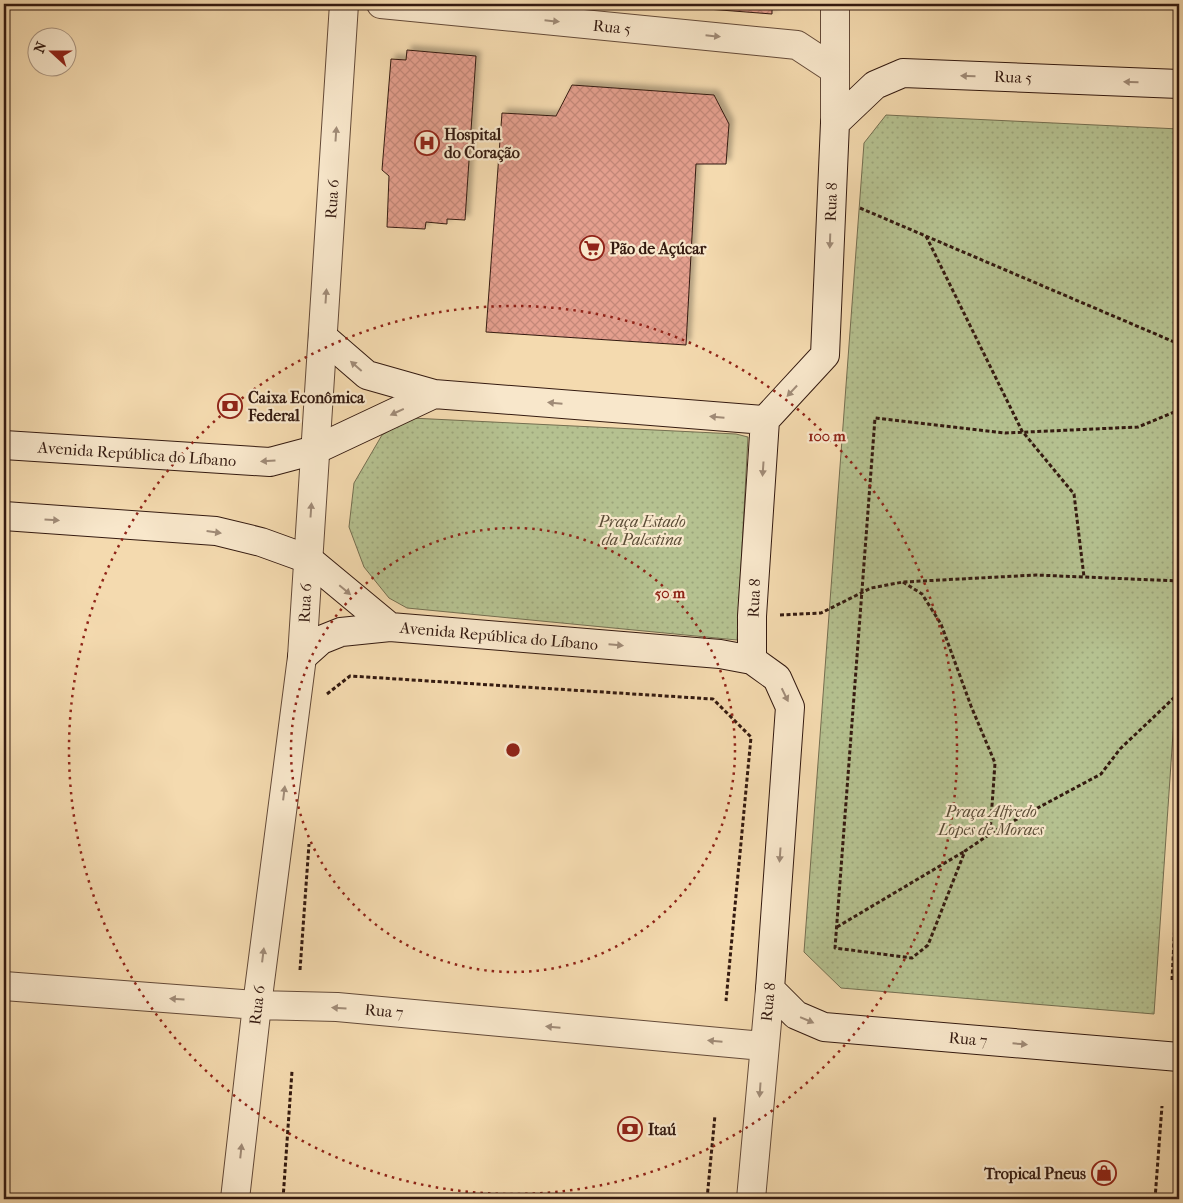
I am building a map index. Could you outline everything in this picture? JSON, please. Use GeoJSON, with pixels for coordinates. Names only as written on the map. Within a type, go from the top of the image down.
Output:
{"type":"FeatureCollection","features":[{"type":"Feature","properties":{"kind":"main road","name":"Rua 6"},"geometry":{"type":"LineString","coordinates":[[236,1199],[257,1005],[302,657],[344,4]]}},
{"type":"Feature","properties":{"kind":"main road","name":"Rua 5"},"geometry":{"type":"LineString","coordinates":[[381,4],[797,45],[836,70]]}},
{"type":"Feature","properties":{"kind":"main road","name":"Rua 8"},"geometry":{"type":"LineString","coordinates":[[751,1199],[763,1046],[770,989],[790,707],[777,678],[752,660],[752,616],[765,420],[825,356],[835,122],[836,4]]}},
{"type":"Feature","properties":{"kind":"main road","name":"Rua 5"},"geometry":{"type":"LineString","coordinates":[[835,122],[875,85],[903,73],[1179,84]]}},
{"type":"Feature","properties":{"kind":"main road"},"geometry":{"type":"LineString","coordinates":[[323,337],[367,375],[434,394]]}},
{"type":"Feature","properties":{"kind":"main road","name":"Avenida República do Líbano"},"geometry":{"type":"LineString","coordinates":[[4,445],[270,462],[315,450],[434,394],[765,420]]}},
{"type":"Feature","properties":{"kind":"main road","name":"Avenida República do Líbano"},"geometry":{"type":"LineString","coordinates":[[4,516],[216,531],[261,542],[308,559],[390,627],[720,654],[752,660]]}},
{"type":"Feature","properties":{"kind":"main road"},"geometry":{"type":"LineString","coordinates":[[302,657],[321,640],[341,632],[390,627]]}},
{"type":"Feature","properties":{"kind":"main road","name":"Rua 7"},"geometry":{"type":"LineString","coordinates":[[4,986],[257,1005],[337,1007],[763,1046]]}},
{"type":"Feature","properties":{"kind":"main road","name":"Rua 7"},"geometry":{"type":"LineString","coordinates":[[770,989],[796,1015],[824,1027],[1179,1057]]}},
{"type":"Feature","properties":{"kind":"path"},"geometry":{"type":"LineString","coordinates":[[832,196],[1179,344]]}},
{"type":"Feature","properties":{"kind":"path"},"geometry":{"type":"LineString","coordinates":[[926,236],[1022,431],[1074,494],[1084,577]]}},
{"type":"Feature","properties":{"kind":"path"},"geometry":{"type":"LineString","coordinates":[[965,851],[928,945],[912,958],[835,948],[875,418],[1006,433],[1138,427],[1179,410]]}},
{"type":"Feature","properties":{"kind":"path"},"geometry":{"type":"LineString","coordinates":[[752,616],[821,613],[871,588],[903,582],[1036,575],[1179,581]]}},
{"type":"Feature","properties":{"kind":"path"},"geometry":{"type":"LineString","coordinates":[[903,582],[922,594],[942,624],[971,706],[995,762],[990,834]]}},
{"type":"Feature","properties":{"kind":"path"},"geometry":{"type":"LineString","coordinates":[[320,700],[350,676],[713,699],[751,737],[726,1001]]}},
{"type":"Feature","properties":{"kind":"path"},"geometry":{"type":"LineString","coordinates":[[837,927],[965,851],[990,834],[1101,774],[1120,749],[1179,693]]}},
{"type":"Feature","properties":{"kind":"path"},"geometry":{"type":"LineString","coordinates":[[1172,980],[1179,844]]}},
{"type":"Feature","properties":{"kind":"path"},"geometry":{"type":"LineString","coordinates":[[283,1199],[292,1071]]}},
{"type":"Feature","properties":{"kind":"path"},"geometry":{"type":"LineString","coordinates":[[1155,1199],[1162,1106]]}},
{"type":"Feature","properties":{"kind":"path"},"geometry":{"type":"LineString","coordinates":[[707,1199],[715,1115]]}},
{"type":"Feature","properties":{"kind":"green space","name":"Praça Alfredo Lopes de Moraes"},"geometry":{"type":"Polygon","coordinates":[[[886,115],[1179,129],[1179,645],[1154,1014],[841,988],[804,952],[864,143],[886,115]]]}},
{"type":"Feature","properties":{"kind":"green space","name":"Praça Estado da Palestina"},"geometry":{"type":"Polygon","coordinates":[[[411,418],[736,434],[748,437],[737,640],[407,608],[389,598],[364,567],[349,527],[354,483],[382,435],[411,418]]]}},
{"type":"Feature","properties":{"kind":"building"},"geometry":{"type":"Polygon","coordinates":[[[643,4],[772,4],[772,14],[643,4]]]}},
{"type":"Feature","properties":{"kind":"building","name":"Hospital do Coração"},"geometry":{"type":"Polygon","coordinates":[[[407,50],[476,56],[465,220],[447,219],[447,224],[426,222],[425,229],[387,227],[389,176],[382,170],[391,59],[406,60],[407,50]]]}},
{"type":"Feature","properties":{"kind":"building","name":"Pão de Açúcar"},"geometry":{"type":"Polygon","coordinates":[[[572,85],[714,95],[729,124],[726,164],[696,164],[686,345],[486,332],[502,113],[556,116],[572,85]]]}},
{"type":"Feature","properties":{"kind":"place","name":"Hospital do Coração"},"geometry":{"type":"Point","coordinates":[427,143]}},
{"type":"Feature","properties":{"kind":"place","name":"Pão de Açúcar"},"geometry":{"type":"Point","coordinates":[592,248]}},
{"type":"Feature","properties":{"kind":"place","name":"Caixa Econômica Federal"},"geometry":{"type":"Point","coordinates":[230,406]}},
{"type":"Feature","properties":{"kind":"place","name":"Itaú"},"geometry":{"type":"Point","coordinates":[630,1129]}},
{"type":"Feature","properties":{"kind":"place","name":"Tropical Pneus"},"geometry":{"type":"Point","coordinates":[1104,1173]}}]}
